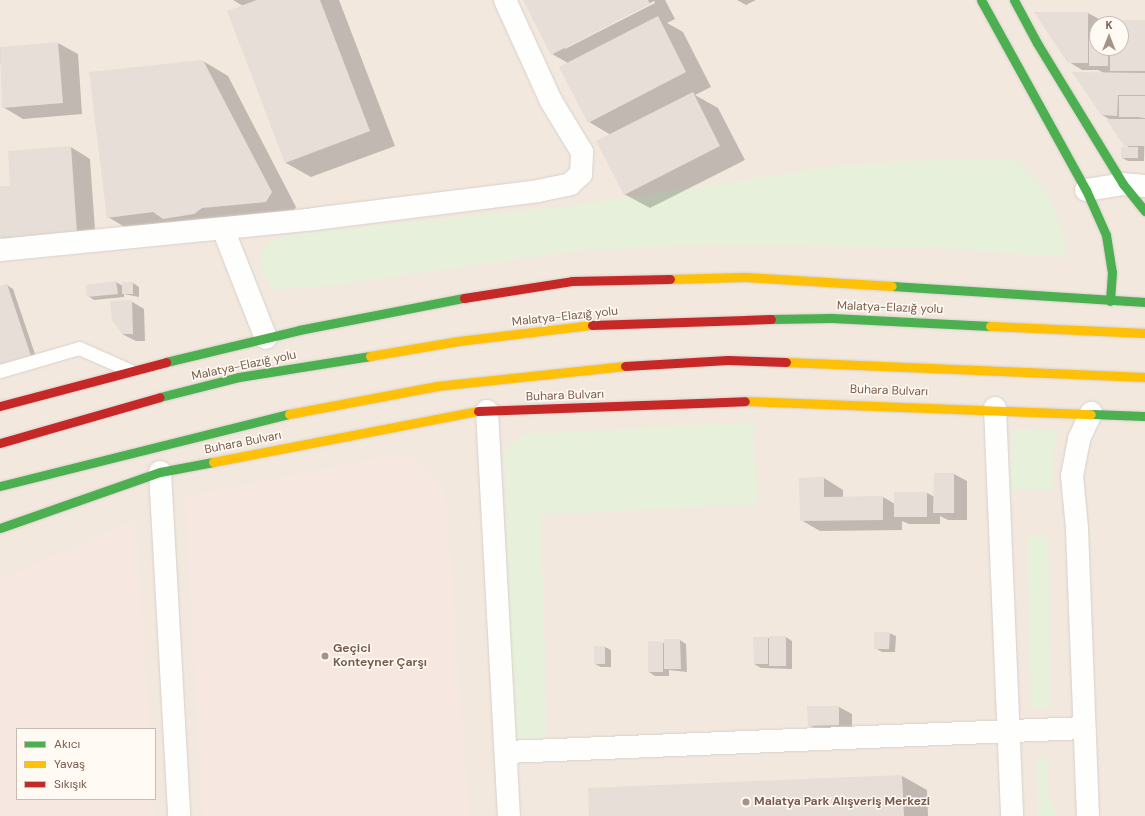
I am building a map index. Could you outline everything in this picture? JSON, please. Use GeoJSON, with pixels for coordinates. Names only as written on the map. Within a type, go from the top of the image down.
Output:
{"type":"FeatureCollection","features":[{"type":"Feature","properties":{"kind":"main road"},"geometry":{"type":"LineString","coordinates":[[981,0],[1086,190],[1106,235],[1112,272],[1110,301]]}},
{"type":"Feature","properties":{"kind":"main road"},"geometry":{"type":"LineString","coordinates":[[1014,0],[1038,43],[1123,184],[1145,211]]}},
{"type":"Feature","properties":{"kind":"main road"},"geometry":{"type":"LineString","coordinates":[[0,406],[131,370],[266,338],[455,300],[572,281],[745,277],[1145,302]]}},
{"type":"Feature","properties":{"kind":"main road","name":"Malatya-Elazığ yolu"},"geometry":{"type":"LineString","coordinates":[[0,443],[132,404],[239,377],[459,341],[594,325],[690,320],[832,318],[919,320],[1145,333]]}},
{"type":"Feature","properties":{"kind":"main road"},"geometry":{"type":"LineString","coordinates":[[0,486],[230,427],[332,404],[437,386],[596,368],[728,360],[1145,377]]}},
{"type":"Feature","properties":{"kind":"main road","name":"Buhara Bulvarı"},"geometry":{"type":"LineString","coordinates":[[0,528],[160,472],[422,420],[487,411],[770,400],[995,408],[1145,416]]}},
{"type":"Feature","properties":{"kind":"street"},"geometry":{"type":"LineString","coordinates":[[0,250],[223,229],[538,191],[570,184],[581,174],[582,152],[552,101],[505,0]]}},
{"type":"Feature","properties":{"kind":"street"},"geometry":{"type":"LineString","coordinates":[[1086,190],[1123,184],[1145,186]]}},
{"type":"Feature","properties":{"kind":"street"},"geometry":{"type":"LineString","coordinates":[[223,229],[266,338]]}},
{"type":"Feature","properties":{"kind":"street"},"geometry":{"type":"LineString","coordinates":[[995,408],[1012,816]]}},
{"type":"Feature","properties":{"kind":"street"},"geometry":{"type":"LineString","coordinates":[[487,411],[507,752],[509,816]]}},
{"type":"Feature","properties":{"kind":"street"},"geometry":{"type":"LineString","coordinates":[[1088,816],[1077,528],[1072,476],[1079,439],[1091,413]]}},
{"type":"Feature","properties":{"kind":"street"},"geometry":{"type":"LineString","coordinates":[[160,472],[179,816]]}},
{"type":"Feature","properties":{"kind":"street"},"geometry":{"type":"LineString","coordinates":[[507,752],[1085,728]]}},
{"type":"Feature","properties":{"kind":"lane"},"geometry":{"type":"LineString","coordinates":[[0,372],[79,348],[131,370]]}},
{"type":"Feature","properties":{"kind":"shaded area"},"geometry":{"type":"Polygon","coordinates":[[[0,0],[1145,0],[1145,816],[0,816],[0,0]]]}},
{"type":"Feature","properties":{"kind":"shaded area","name":"Geçici Konteyner Çarşı"},"geometry":{"type":"Polygon","coordinates":[[[406,453],[445,487],[469,816],[202,816],[185,496],[406,453]]]}},
{"type":"Feature","properties":{"kind":"shaded area"},"geometry":{"type":"Polygon","coordinates":[[[136,519],[149,728],[16,728],[16,800],[153,800],[154,816],[0,816],[0,580],[136,519]]]}},
{"type":"Feature","properties":{"kind":"green space"},"geometry":{"type":"Polygon","coordinates":[[[945,159],[1015,160],[1046,191],[1062,230],[1066,257],[941,248],[705,244],[576,251],[334,285],[273,290],[263,275],[260,254],[269,242],[292,234],[571,206],[843,165],[945,159]]]}},
{"type":"Feature","properties":{"kind":"green space"},"geometry":{"type":"Polygon","coordinates":[[[753,422],[757,504],[541,515],[547,741],[514,742],[504,458],[507,447],[525,434],[753,422]]]}},
{"type":"Feature","properties":{"kind":"green space"},"geometry":{"type":"Polygon","coordinates":[[[1011,429],[1060,430],[1054,445],[1054,490],[1010,489],[1011,429]]]}},
{"type":"Feature","properties":{"kind":"green space"},"geometry":{"type":"Polygon","coordinates":[[[1048,535],[1051,708],[1031,708],[1027,536],[1048,535]]]}},
{"type":"Feature","properties":{"kind":"green space"},"geometry":{"type":"Polygon","coordinates":[[[1047,757],[1048,795],[1059,816],[1038,816],[1036,758],[1047,757]]]}},
{"type":"Feature","properties":{"kind":"building"},"geometry":{"type":"Polygon","coordinates":[[[257,0],[320,0],[370,131],[285,163],[227,11],[257,0]]]}},
{"type":"Feature","properties":{"kind":"building"},"geometry":{"type":"Polygon","coordinates":[[[523,0],[648,0],[650,4],[551,55],[523,0]]]}},
{"type":"Feature","properties":{"kind":"building"},"geometry":{"type":"Polygon","coordinates":[[[1034,12],[1088,12],[1088,63],[1068,63],[1034,12]]]}},
{"type":"Feature","properties":{"kind":"building"},"geometry":{"type":"Polygon","coordinates":[[[658,16],[686,72],[588,123],[559,67],[658,16]]]}},
{"type":"Feature","properties":{"kind":"building"},"geometry":{"type":"Polygon","coordinates":[[[1129,20],[1145,20],[1145,71],[1110,71],[1110,56],[1129,56],[1129,20]]]}},
{"type":"Feature","properties":{"kind":"building"},"geometry":{"type":"Polygon","coordinates":[[[58,42],[63,103],[2,108],[0,47],[58,42]]]}},
{"type":"Feature","properties":{"kind":"building"},"geometry":{"type":"Polygon","coordinates":[[[1089,56],[1108,56],[1108,66],[1089,66],[1089,56]]]}},
{"type":"Feature","properties":{"kind":"building"},"geometry":{"type":"Polygon","coordinates":[[[203,60],[272,192],[266,202],[202,208],[194,214],[163,219],[153,212],[107,218],[89,72],[203,60]]]}},
{"type":"Feature","properties":{"kind":"building"},"geometry":{"type":"Polygon","coordinates":[[[1072,72],[1145,73],[1145,95],[1118,95],[1117,116],[1101,115],[1072,72]]]}},
{"type":"Feature","properties":{"kind":"building"},"geometry":{"type":"Polygon","coordinates":[[[693,92],[720,146],[624,195],[596,141],[693,92]]]}},
{"type":"Feature","properties":{"kind":"building"},"geometry":{"type":"Polygon","coordinates":[[[1119,96],[1145,96],[1145,117],[1119,117],[1119,96]]]}},
{"type":"Feature","properties":{"kind":"building"},"geometry":{"type":"Polygon","coordinates":[[[1106,119],[1145,119],[1145,146],[1124,146],[1106,119]]]}},
{"type":"Feature","properties":{"kind":"building"},"geometry":{"type":"Polygon","coordinates":[[[71,146],[77,233],[0,238],[0,186],[10,186],[8,151],[71,146]]]}},
{"type":"Feature","properties":{"kind":"building"},"geometry":{"type":"Polygon","coordinates":[[[1121,147],[1138,147],[1138,158],[1121,158],[1121,147]]]}},
{"type":"Feature","properties":{"kind":"building"},"geometry":{"type":"Polygon","coordinates":[[[116,281],[118,294],[87,297],[86,285],[116,281]]]}},
{"type":"Feature","properties":{"kind":"building"},"geometry":{"type":"Polygon","coordinates":[[[122,282],[133,282],[133,294],[122,294],[122,282]]]}},
{"type":"Feature","properties":{"kind":"building"},"geometry":{"type":"Polygon","coordinates":[[[7,284],[31,356],[0,367],[0,286],[7,284]]]}},
{"type":"Feature","properties":{"kind":"building"},"geometry":{"type":"Polygon","coordinates":[[[132,300],[133,334],[122,334],[112,320],[110,301],[132,300]]]}},
{"type":"Feature","properties":{"kind":"building"},"geometry":{"type":"Polygon","coordinates":[[[934,473],[954,473],[954,513],[933,513],[934,473]]]}},
{"type":"Feature","properties":{"kind":"building"},"geometry":{"type":"Polygon","coordinates":[[[824,477],[824,497],[883,496],[883,520],[800,521],[799,478],[824,477]]]}},
{"type":"Feature","properties":{"kind":"building"},"geometry":{"type":"Polygon","coordinates":[[[894,492],[927,492],[927,517],[894,517],[894,492]]]}},
{"type":"Feature","properties":{"kind":"building"},"geometry":{"type":"Polygon","coordinates":[[[874,632],[890,632],[889,649],[874,649],[874,632]]]}},
{"type":"Feature","properties":{"kind":"building"},"geometry":{"type":"Polygon","coordinates":[[[769,636],[786,636],[786,666],[769,666],[769,636]]]}},
{"type":"Feature","properties":{"kind":"building"},"geometry":{"type":"Polygon","coordinates":[[[753,637],[768,637],[768,664],[754,664],[753,637]]]}},
{"type":"Feature","properties":{"kind":"building"},"geometry":{"type":"Polygon","coordinates":[[[664,639],[680,639],[681,669],[664,669],[664,639]]]}},
{"type":"Feature","properties":{"kind":"building"},"geometry":{"type":"Polygon","coordinates":[[[648,641],[663,642],[663,672],[648,672],[648,641]]]}},
{"type":"Feature","properties":{"kind":"building"},"geometry":{"type":"Polygon","coordinates":[[[594,646],[605,646],[605,664],[594,664],[594,646]]]}},
{"type":"Feature","properties":{"kind":"building"},"geometry":{"type":"Polygon","coordinates":[[[807,706],[839,706],[839,725],[808,726],[807,706]]]}},
{"type":"Feature","properties":{"kind":"building","name":"Malatya Park Alışveriş Merkezi"},"geometry":{"type":"Polygon","coordinates":[[[902,775],[904,816],[589,816],[588,788],[902,775]]]}},
{"type":"Feature","properties":{"kind":"traffic: fast"},"geometry":{"type":"LineString","coordinates":[[981,0],[1086,190],[1106,235],[1112,272],[1110,301]]}},
{"type":"Feature","properties":{"kind":"traffic: fast"},"geometry":{"type":"LineString","coordinates":[[1014,0],[1037,43],[1123,184],[1145,211]]}},
{"type":"Feature","properties":{"kind":"traffic: fast"},"geometry":{"type":"LineString","coordinates":[[892,286],[1145,302]]}},
{"type":"Feature","properties":{"kind":"traffic: fast"},"geometry":{"type":"LineString","coordinates":[[166,362],[299,330],[464,298]]}},
{"type":"Feature","properties":{"kind":"traffic: fast"},"geometry":{"type":"LineString","coordinates":[[771,319],[832,318],[990,326]]}},
{"type":"Feature","properties":{"kind":"traffic: fast"},"geometry":{"type":"LineString","coordinates":[[160,397],[239,377],[370,356]]}},
{"type":"Feature","properties":{"kind":"traffic: fast"},"geometry":{"type":"LineString","coordinates":[[0,486],[289,414]]}},
{"type":"Feature","properties":{"kind":"traffic: fast"},"geometry":{"type":"LineString","coordinates":[[1091,414],[1145,416]]}},
{"type":"Feature","properties":{"kind":"traffic: fast"},"geometry":{"type":"LineString","coordinates":[[0,528],[160,472],[213,462]]}},
{"type":"Feature","properties":{"kind":"traffic: slow"},"geometry":{"type":"LineString","coordinates":[[670,279],[745,277],[892,286]]}},
{"type":"Feature","properties":{"kind":"traffic: slow"},"geometry":{"type":"LineString","coordinates":[[370,356],[459,341],[592,325]]}},
{"type":"Feature","properties":{"kind":"traffic: slow"},"geometry":{"type":"LineString","coordinates":[[990,326],[1145,333]]}},
{"type":"Feature","properties":{"kind":"traffic: slow"},"geometry":{"type":"LineString","coordinates":[[786,362],[1145,377]]}},
{"type":"Feature","properties":{"kind":"traffic: slow"},"geometry":{"type":"LineString","coordinates":[[289,414],[437,386],[625,366]]}},
{"type":"Feature","properties":{"kind":"traffic: slow"},"geometry":{"type":"LineString","coordinates":[[745,401],[1091,414]]}},
{"type":"Feature","properties":{"kind":"traffic: slow"},"geometry":{"type":"LineString","coordinates":[[213,462],[478,411]]}},
{"type":"Feature","properties":{"kind":"traffic: jam"},"geometry":{"type":"LineString","coordinates":[[464,298],[572,281],[670,279]]}},
{"type":"Feature","properties":{"kind":"traffic: jam"},"geometry":{"type":"LineString","coordinates":[[592,325],[771,319]]}},
{"type":"Feature","properties":{"kind":"traffic: jam"},"geometry":{"type":"LineString","coordinates":[[625,366],[728,360],[786,362]]}},
{"type":"Feature","properties":{"kind":"traffic: jam"},"geometry":{"type":"LineString","coordinates":[[0,406],[166,362]]}},
{"type":"Feature","properties":{"kind":"traffic: jam"},"geometry":{"type":"LineString","coordinates":[[0,443],[160,397]]}},
{"type":"Feature","properties":{"kind":"traffic: jam"},"geometry":{"type":"LineString","coordinates":[[478,411],[745,401]]}},
{"type":"Feature","properties":{"kind":"place","name":"Geçici Konteyner Çarşı"},"geometry":{"type":"Point","coordinates":[325,656]}},
{"type":"Feature","properties":{"kind":"place","name":"Malatya Park Alışveriş Merkezi"},"geometry":{"type":"Point","coordinates":[746,802]}}]}
